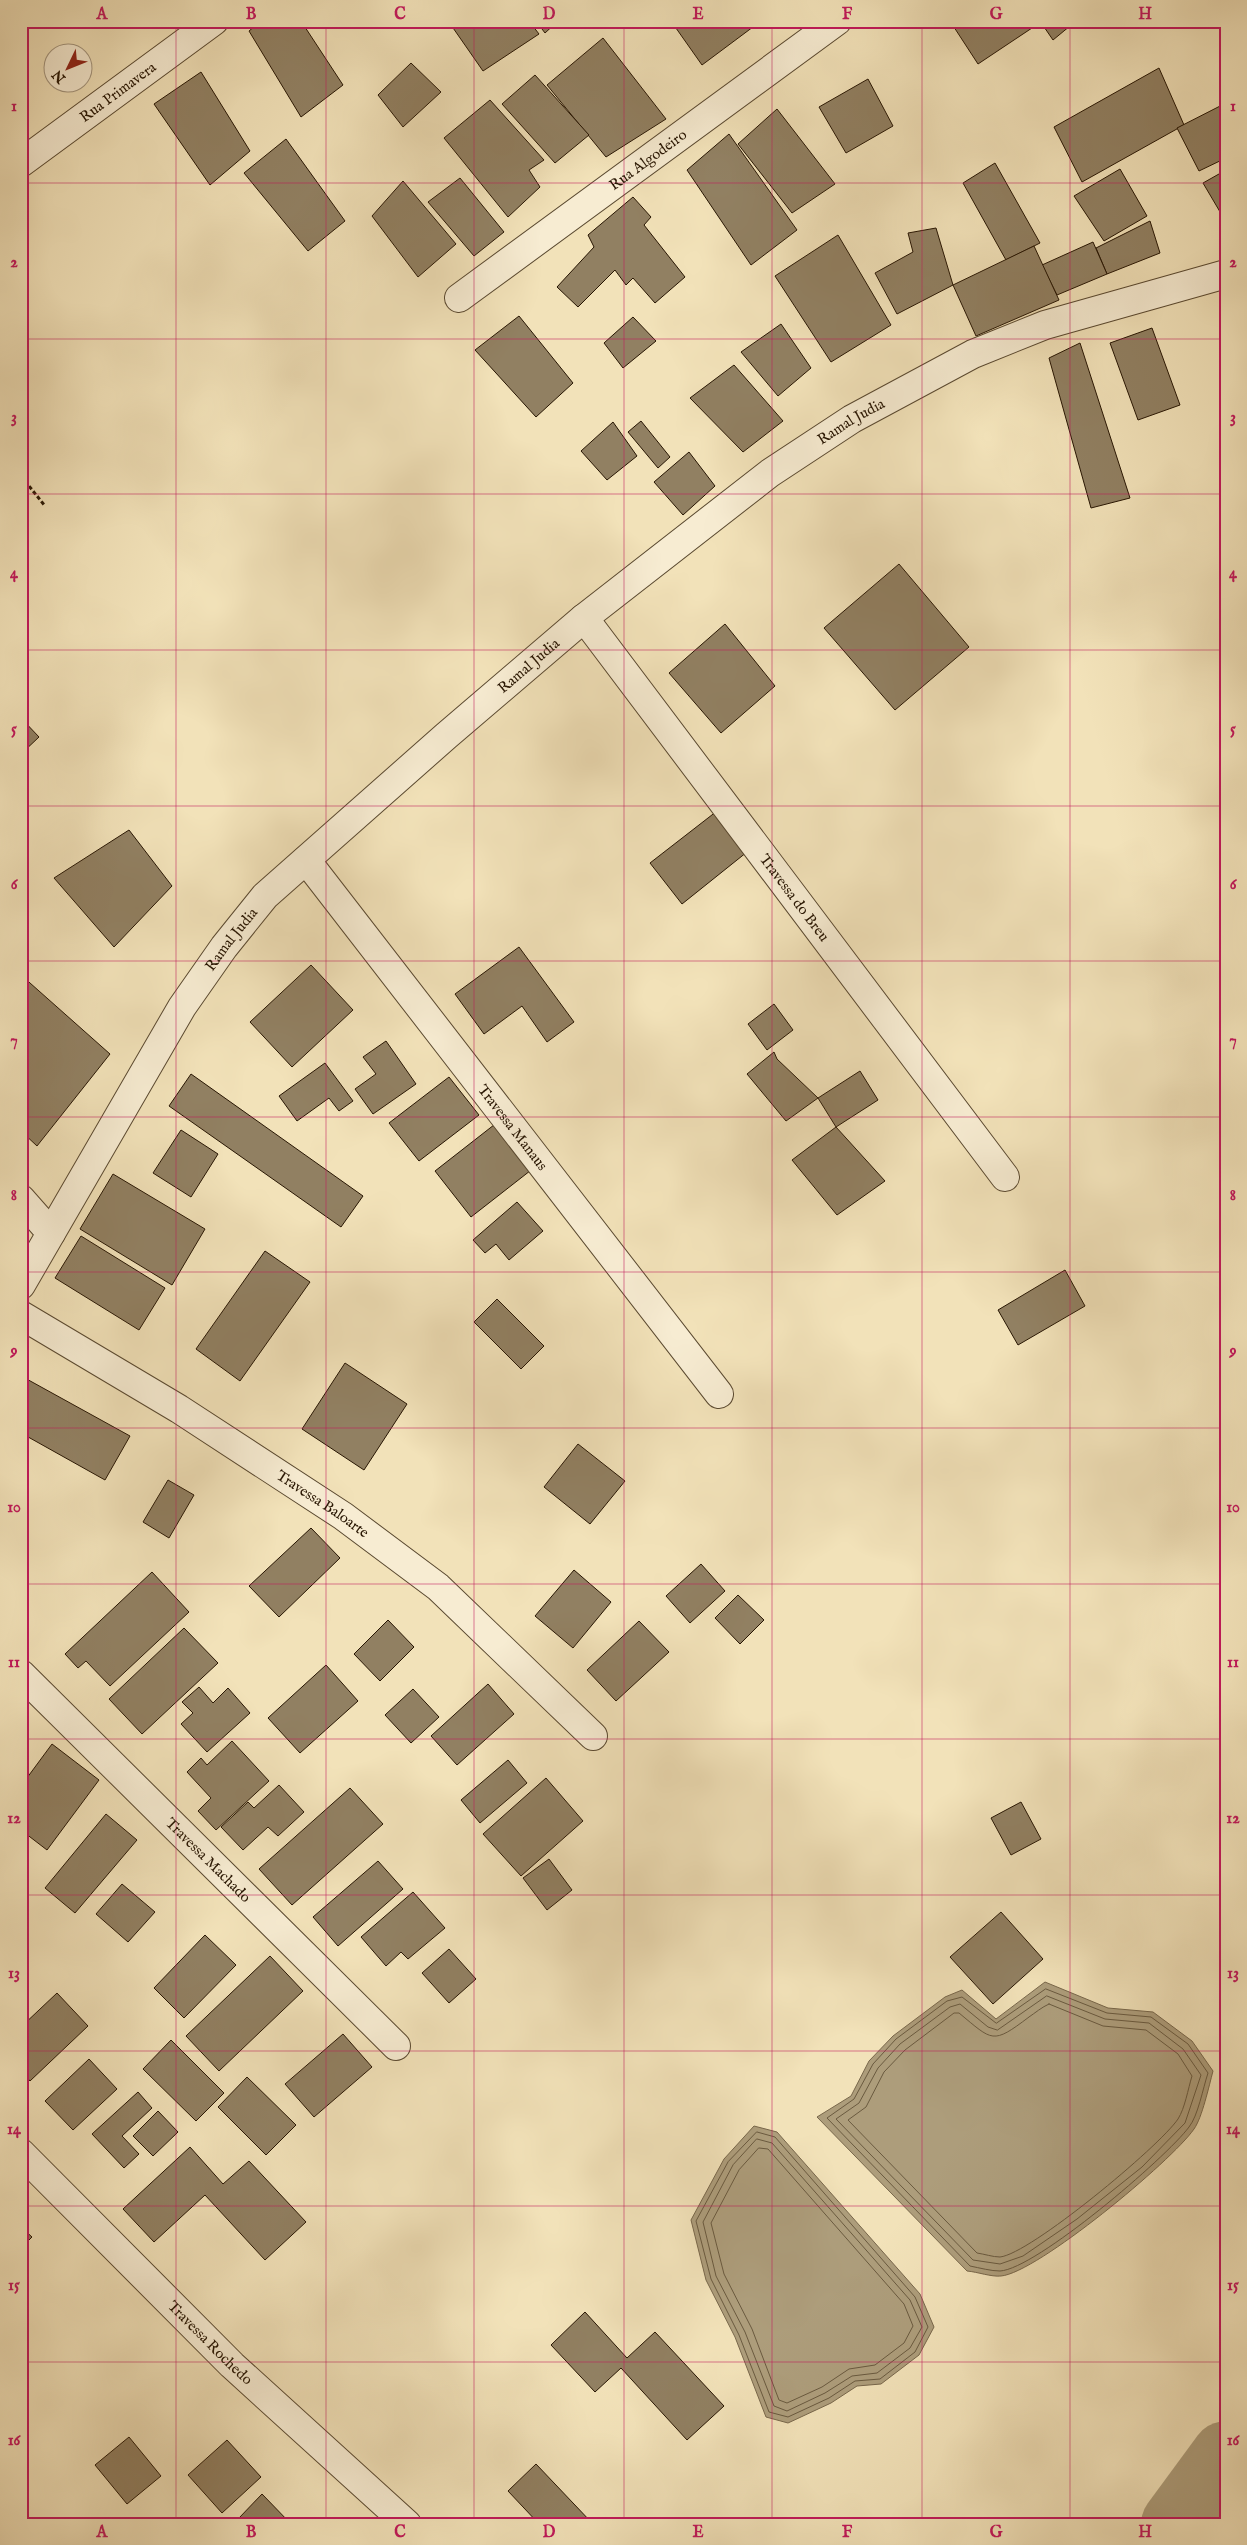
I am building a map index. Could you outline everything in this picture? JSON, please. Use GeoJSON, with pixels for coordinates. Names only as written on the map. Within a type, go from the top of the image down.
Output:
{"type":"FeatureCollection","features":[{"type":"Feature","properties":{"kind":"street","name":"Rua Primavera"},"geometry":{"type":"LineString","coordinates":[[21,163],[214,21]]}},
{"type":"Feature","properties":{"kind":"street","name":"Rua Algodeiro"},"geometry":{"type":"LineString","coordinates":[[459,298],[837,21]]}},
{"type":"Feature","properties":{"kind":"street","name":"Ramal Judia"},"geometry":{"type":"LineString","coordinates":[[21,1285],[182,1007],[224,947],[264,896],[584,618],[770,473],[852,418],[973,354],[1045,325],[1226,274]]}},
{"type":"Feature","properties":{"kind":"street","name":"Travessa do Breu"},"geometry":{"type":"LineString","coordinates":[[584,618],[1005,1178]]}},
{"type":"Feature","properties":{"kind":"street","name":"Travessa Manaus"},"geometry":{"type":"LineString","coordinates":[[306,860],[719,1394]]}},
{"type":"Feature","properties":{"kind":"street"},"geometry":{"type":"LineString","coordinates":[[21,1199],[51,1233]]}},
{"type":"Feature","properties":{"kind":"street","name":"Travessa Baloarte"},"geometry":{"type":"LineString","coordinates":[[21,1315],[179,1409],[343,1516],[438,1587],[592,1736]]}},
{"type":"Feature","properties":{"kind":"street","name":"Travessa Machado"},"geometry":{"type":"LineString","coordinates":[[21,1674],[396,2046]]}},
{"type":"Feature","properties":{"kind":"street","name":"Travessa Rochedo"},"geometry":{"type":"LineString","coordinates":[[21,2153],[232,2365],[407,2524]]}},
{"type":"Feature","properties":{"kind":"path"},"geometry":{"type":"LineString","coordinates":[[21,476],[45,506]]}},
{"type":"Feature","properties":{"kind":"water"},"geometry":{"type":"Polygon","coordinates":[[[1045,1982],[1108,2008],[1153,2012],[1192,2041],[1213,2071],[1202,2110],[1194,2129],[1160,2165],[1133,2189],[1072,2237],[1019,2270],[1001,2276],[967,2271],[817,2117],[851,2096],[869,2061],[893,2036],[945,1997],[962,1990],[996,2019],[1045,1982]]]}},
{"type":"Feature","properties":{"kind":"water"},"geometry":{"type":"Polygon","coordinates":[[[754,2126],[777,2132],[920,2294],[934,2327],[919,2355],[881,2384],[857,2386],[831,2403],[788,2423],[766,2417],[735,2337],[706,2280],[691,2220],[724,2159],[754,2126]]]}},
{"type":"Feature","properties":{"kind":"building"},"geometry":{"type":"Polygon","coordinates":[[[261,21],[301,21],[343,85],[301,117],[249,31],[261,21]]]}},
{"type":"Feature","properties":{"kind":"building"},"geometry":{"type":"Polygon","coordinates":[[[457,21],[529,21],[539,34],[483,71],[451,25],[457,21]]]}},
{"type":"Feature","properties":{"kind":"building"},"geometry":{"type":"Polygon","coordinates":[[[536,21],[558,21],[545,33],[536,21]]]}},
{"type":"Feature","properties":{"kind":"building"},"geometry":{"type":"Polygon","coordinates":[[[671,21],[761,21],[702,65],[671,21]]]}},
{"type":"Feature","properties":{"kind":"building"},"geometry":{"type":"Polygon","coordinates":[[[950,21],[1027,21],[1032,28],[978,64],[950,21]]]}},
{"type":"Feature","properties":{"kind":"building"},"geometry":{"type":"Polygon","coordinates":[[[1040,21],[1076,21],[1053,40],[1040,21]]]}},
{"type":"Feature","properties":{"kind":"building"},"geometry":{"type":"Polygon","coordinates":[[[603,38],[666,119],[606,157],[547,85],[603,38]]]}},
{"type":"Feature","properties":{"kind":"building"},"geometry":{"type":"Polygon","coordinates":[[[411,63],[441,92],[403,127],[378,95],[411,63]]]}},
{"type":"Feature","properties":{"kind":"building"},"geometry":{"type":"Polygon","coordinates":[[[1159,68],[1184,125],[1082,182],[1054,127],[1159,68]]]}},
{"type":"Feature","properties":{"kind":"building"},"geometry":{"type":"Polygon","coordinates":[[[201,72],[250,151],[210,185],[154,104],[201,72]]]}},
{"type":"Feature","properties":{"kind":"building"},"geometry":{"type":"Polygon","coordinates":[[[535,75],[589,135],[555,163],[502,104],[535,75]]]}},
{"type":"Feature","properties":{"kind":"building"},"geometry":{"type":"Polygon","coordinates":[[[868,79],[893,126],[846,153],[819,107],[868,79]]]}},
{"type":"Feature","properties":{"kind":"building"},"geometry":{"type":"Polygon","coordinates":[[[490,100],[544,160],[529,170],[540,187],[508,217],[444,138],[490,100]]]}},
{"type":"Feature","properties":{"kind":"building"},"geometry":{"type":"Polygon","coordinates":[[[1226,103],[1226,158],[1199,171],[1177,128],[1226,103]]]}},
{"type":"Feature","properties":{"kind":"building"},"geometry":{"type":"Polygon","coordinates":[[[777,109],[835,184],[792,213],[738,144],[777,109]]]}},
{"type":"Feature","properties":{"kind":"building"},"geometry":{"type":"Polygon","coordinates":[[[729,134],[797,230],[751,265],[687,170],[729,134]]]}},
{"type":"Feature","properties":{"kind":"building"},"geometry":{"type":"Polygon","coordinates":[[[286,139],[345,221],[308,251],[244,173],[286,139]]]}},
{"type":"Feature","properties":{"kind":"building"},"geometry":{"type":"Polygon","coordinates":[[[995,163],[1040,243],[1006,260],[963,183],[995,163]]]}},
{"type":"Feature","properties":{"kind":"building"},"geometry":{"type":"Polygon","coordinates":[[[1120,169],[1147,216],[1104,241],[1074,196],[1120,169]]]}},
{"type":"Feature","properties":{"kind":"building"},"geometry":{"type":"Polygon","coordinates":[[[1226,170],[1226,222],[1203,183],[1226,170]]]}},
{"type":"Feature","properties":{"kind":"building"},"geometry":{"type":"Polygon","coordinates":[[[460,178],[504,232],[474,256],[428,202],[460,178]]]}},
{"type":"Feature","properties":{"kind":"building"},"geometry":{"type":"Polygon","coordinates":[[[403,181],[456,244],[418,277],[372,216],[403,181]]]}},
{"type":"Feature","properties":{"kind":"building"},"geometry":{"type":"Polygon","coordinates":[[[633,197],[651,217],[644,225],[685,277],[655,303],[633,278],[626,285],[615,270],[578,307],[557,287],[594,247],[588,235],[633,197]]]}},
{"type":"Feature","properties":{"kind":"building"},"geometry":{"type":"Polygon","coordinates":[[[1150,221],[1160,253],[1107,274],[1096,248],[1150,221]]]}},
{"type":"Feature","properties":{"kind":"building"},"geometry":{"type":"Polygon","coordinates":[[[936,228],[953,285],[897,314],[875,273],[913,252],[908,233],[936,228]]]}},
{"type":"Feature","properties":{"kind":"building"},"geometry":{"type":"Polygon","coordinates":[[[838,235],[891,325],[831,362],[775,276],[838,235]]]}},
{"type":"Feature","properties":{"kind":"building"},"geometry":{"type":"Polygon","coordinates":[[[1093,242],[1107,274],[1057,295],[1042,265],[1093,242]]]}},
{"type":"Feature","properties":{"kind":"building"},"geometry":{"type":"Polygon","coordinates":[[[1034,246],[1059,300],[976,336],[953,285],[1034,246]]]}},
{"type":"Feature","properties":{"kind":"building"},"geometry":{"type":"Polygon","coordinates":[[[519,316],[573,383],[536,417],[475,350],[519,316]]]}},
{"type":"Feature","properties":{"kind":"building"},"geometry":{"type":"Polygon","coordinates":[[[633,317],[656,341],[623,368],[604,343],[633,317]]]}},
{"type":"Feature","properties":{"kind":"building"},"geometry":{"type":"Polygon","coordinates":[[[781,324],[811,368],[778,396],[741,352],[781,324]]]}},
{"type":"Feature","properties":{"kind":"building"},"geometry":{"type":"Polygon","coordinates":[[[1152,328],[1180,405],[1138,420],[1110,343],[1152,328]]]}},
{"type":"Feature","properties":{"kind":"building"},"geometry":{"type":"Polygon","coordinates":[[[1080,343],[1130,498],[1091,508],[1049,358],[1080,343]]]}},
{"type":"Feature","properties":{"kind":"building"},"geometry":{"type":"Polygon","coordinates":[[[734,365],[783,421],[743,452],[690,398],[734,365]]]}},
{"type":"Feature","properties":{"kind":"building"},"geometry":{"type":"Polygon","coordinates":[[[641,421],[670,457],[658,468],[628,432],[641,421]]]}},
{"type":"Feature","properties":{"kind":"building"},"geometry":{"type":"Polygon","coordinates":[[[613,422],[637,456],[607,480],[581,451],[613,422]]]}},
{"type":"Feature","properties":{"kind":"building"},"geometry":{"type":"Polygon","coordinates":[[[689,452],[715,486],[683,515],[654,482],[689,452]]]}},
{"type":"Feature","properties":{"kind":"building"},"geometry":{"type":"Polygon","coordinates":[[[899,564],[969,647],[895,710],[824,628],[899,564]]]}},
{"type":"Feature","properties":{"kind":"building"},"geometry":{"type":"Polygon","coordinates":[[[725,624],[775,686],[721,733],[669,673],[725,624]]]}},
{"type":"Feature","properties":{"kind":"building"},"geometry":{"type":"Polygon","coordinates":[[[21,718],[39,737],[21,754],[21,718]]]}},
{"type":"Feature","properties":{"kind":"building"},"geometry":{"type":"Polygon","coordinates":[[[717,811],[752,848],[682,904],[650,863],[717,811]]]}},
{"type":"Feature","properties":{"kind":"building"},"geometry":{"type":"Polygon","coordinates":[[[129,830],[172,886],[114,947],[54,878],[129,830]]]}},
{"type":"Feature","properties":{"kind":"building"},"geometry":{"type":"Polygon","coordinates":[[[519,947],[574,1022],[547,1042],[522,1006],[484,1034],[455,994],[519,947]]]}},
{"type":"Feature","properties":{"kind":"building"},"geometry":{"type":"Polygon","coordinates":[[[311,965],[353,1010],[292,1067],[250,1022],[311,965]]]}},
{"type":"Feature","properties":{"kind":"building"},"geometry":{"type":"Polygon","coordinates":[[[21,975],[110,1054],[37,1146],[21,1131],[21,975]]]}},
{"type":"Feature","properties":{"kind":"building"},"geometry":{"type":"Polygon","coordinates":[[[774,1004],[793,1030],[767,1050],[748,1024],[774,1004]]]}},
{"type":"Feature","properties":{"kind":"building"},"geometry":{"type":"Polygon","coordinates":[[[386,1041],[416,1084],[373,1114],[355,1089],[376,1074],[363,1057],[386,1041]]]}},
{"type":"Feature","properties":{"kind":"building"},"geometry":{"type":"Polygon","coordinates":[[[774,1052],[777,1059],[818,1098],[786,1121],[747,1074],[774,1052]]]}},
{"type":"Feature","properties":{"kind":"building"},"geometry":{"type":"Polygon","coordinates":[[[325,1063],[353,1101],[339,1111],[329,1098],[297,1121],[279,1096],[325,1063]]]}},
{"type":"Feature","properties":{"kind":"building"},"geometry":{"type":"Polygon","coordinates":[[[860,1071],[878,1100],[836,1127],[818,1098],[860,1071]]]}},
{"type":"Feature","properties":{"kind":"building"},"geometry":{"type":"Polygon","coordinates":[[[191,1074],[363,1196],[341,1227],[169,1106],[191,1074]]]}},
{"type":"Feature","properties":{"kind":"building"},"geometry":{"type":"Polygon","coordinates":[[[449,1077],[479,1115],[419,1161],[389,1123],[449,1077]]]}},
{"type":"Feature","properties":{"kind":"building"},"geometry":{"type":"Polygon","coordinates":[[[499,1121],[535,1167],[471,1217],[435,1171],[499,1121]]]}},
{"type":"Feature","properties":{"kind":"building"},"geometry":{"type":"Polygon","coordinates":[[[836,1127],[885,1181],[837,1215],[792,1160],[836,1127]]]}},
{"type":"Feature","properties":{"kind":"building"},"geometry":{"type":"Polygon","coordinates":[[[181,1130],[218,1154],[191,1197],[153,1173],[181,1130]]]}},
{"type":"Feature","properties":{"kind":"building"},"geometry":{"type":"Polygon","coordinates":[[[113,1174],[205,1229],[172,1285],[80,1229],[113,1174]]]}},
{"type":"Feature","properties":{"kind":"building"},"geometry":{"type":"Polygon","coordinates":[[[517,1202],[543,1231],[509,1260],[496,1244],[485,1253],[473,1240],[517,1202]]]}},
{"type":"Feature","properties":{"kind":"building"},"geometry":{"type":"Polygon","coordinates":[[[81,1236],[165,1288],[139,1330],[55,1278],[81,1236]]]}},
{"type":"Feature","properties":{"kind":"building"},"geometry":{"type":"Polygon","coordinates":[[[265,1251],[310,1282],[240,1381],[196,1349],[265,1251]]]}},
{"type":"Feature","properties":{"kind":"building"},"geometry":{"type":"Polygon","coordinates":[[[1065,1270],[1085,1306],[1018,1345],[998,1310],[1065,1270]]]}},
{"type":"Feature","properties":{"kind":"building"},"geometry":{"type":"Polygon","coordinates":[[[497,1299],[544,1346],[521,1369],[474,1322],[497,1299]]]}},
{"type":"Feature","properties":{"kind":"building"},"geometry":{"type":"Polygon","coordinates":[[[345,1363],[407,1404],[364,1470],[302,1429],[345,1363]]]}},
{"type":"Feature","properties":{"kind":"building"},"geometry":{"type":"Polygon","coordinates":[[[23,1377],[130,1436],[105,1480],[21,1433],[21,1381],[23,1377]]]}},
{"type":"Feature","properties":{"kind":"building"},"geometry":{"type":"Polygon","coordinates":[[[578,1444],[625,1481],[590,1524],[544,1487],[578,1444]]]}},
{"type":"Feature","properties":{"kind":"building"},"geometry":{"type":"Polygon","coordinates":[[[168,1480],[194,1495],[169,1538],[143,1522],[168,1480]]]}},
{"type":"Feature","properties":{"kind":"building"},"geometry":{"type":"Polygon","coordinates":[[[311,1528],[340,1558],[279,1617],[249,1586],[311,1528]]]}},
{"type":"Feature","properties":{"kind":"building"},"geometry":{"type":"Polygon","coordinates":[[[701,1564],[725,1591],[690,1623],[666,1596],[701,1564]]]}},
{"type":"Feature","properties":{"kind":"building"},"geometry":{"type":"Polygon","coordinates":[[[574,1570],[611,1602],[573,1648],[535,1616],[574,1570]]]}},
{"type":"Feature","properties":{"kind":"building"},"geometry":{"type":"Polygon","coordinates":[[[152,1572],[189,1612],[110,1686],[86,1661],[78,1668],[65,1654],[152,1572]]]}},
{"type":"Feature","properties":{"kind":"building"},"geometry":{"type":"Polygon","coordinates":[[[738,1595],[764,1620],[740,1644],[715,1618],[738,1595]]]}},
{"type":"Feature","properties":{"kind":"building"},"geometry":{"type":"Polygon","coordinates":[[[388,1620],[414,1647],[380,1681],[354,1654],[388,1620]]]}},
{"type":"Feature","properties":{"kind":"building"},"geometry":{"type":"Polygon","coordinates":[[[639,1621],[669,1652],[616,1701],[587,1670],[639,1621]]]}},
{"type":"Feature","properties":{"kind":"building"},"geometry":{"type":"Polygon","coordinates":[[[184,1628],[218,1663],[142,1734],[109,1699],[184,1628]]]}},
{"type":"Feature","properties":{"kind":"building"},"geometry":{"type":"Polygon","coordinates":[[[326,1665],[358,1701],[300,1753],[268,1718],[326,1665]]]}},
{"type":"Feature","properties":{"kind":"building"},"geometry":{"type":"Polygon","coordinates":[[[488,1684],[514,1714],[457,1765],[431,1736],[488,1684]]]}},
{"type":"Feature","properties":{"kind":"building"},"geometry":{"type":"Polygon","coordinates":[[[199,1687],[213,1703],[228,1688],[250,1713],[207,1752],[181,1724],[193,1713],[182,1702],[199,1687]]]}},
{"type":"Feature","properties":{"kind":"building"},"geometry":{"type":"Polygon","coordinates":[[[413,1689],[439,1717],[411,1743],[385,1715],[413,1689]]]}},
{"type":"Feature","properties":{"kind":"building"},"geometry":{"type":"Polygon","coordinates":[[[232,1741],[269,1781],[216,1830],[198,1811],[211,1798],[187,1772],[201,1758],[207,1765],[232,1741]]]}},
{"type":"Feature","properties":{"kind":"building"},"geometry":{"type":"Polygon","coordinates":[[[52,1744],[99,1780],[47,1850],[21,1830],[21,1786],[52,1744]]]}},
{"type":"Feature","properties":{"kind":"building"},"geometry":{"type":"Polygon","coordinates":[[[508,1760],[527,1783],[480,1823],[461,1800],[508,1760]]]}},
{"type":"Feature","properties":{"kind":"building"},"geometry":{"type":"Polygon","coordinates":[[[546,1778],[583,1821],[521,1876],[483,1834],[546,1778]]]}},
{"type":"Feature","properties":{"kind":"building"},"geometry":{"type":"Polygon","coordinates":[[[279,1785],[304,1812],[278,1836],[268,1827],[243,1850],[221,1827],[248,1802],[254,1808],[279,1785]]]}},
{"type":"Feature","properties":{"kind":"building"},"geometry":{"type":"Polygon","coordinates":[[[350,1788],[383,1824],[292,1905],[259,1869],[350,1788]]]}},
{"type":"Feature","properties":{"kind":"building"},"geometry":{"type":"Polygon","coordinates":[[[1021,1802],[1041,1839],[1011,1855],[991,1818],[1021,1802]]]}},
{"type":"Feature","properties":{"kind":"building"},"geometry":{"type":"Polygon","coordinates":[[[106,1814],[137,1840],[75,1913],[45,1888],[106,1814]]]}},
{"type":"Feature","properties":{"kind":"building"},"geometry":{"type":"Polygon","coordinates":[[[549,1859],[572,1890],[547,1910],[523,1878],[549,1859]]]}},
{"type":"Feature","properties":{"kind":"building"},"geometry":{"type":"Polygon","coordinates":[[[378,1861],[403,1889],[338,1946],[313,1917],[378,1861]]]}},
{"type":"Feature","properties":{"kind":"building"},"geometry":{"type":"Polygon","coordinates":[[[122,1884],[155,1912],[128,1942],[96,1914],[122,1884]]]}},
{"type":"Feature","properties":{"kind":"building"},"geometry":{"type":"Polygon","coordinates":[[[413,1892],[445,1928],[408,1959],[401,1952],[386,1966],[361,1937],[413,1892]]]}},
{"type":"Feature","properties":{"kind":"building"},"geometry":{"type":"Polygon","coordinates":[[[1001,1912],[1043,1959],[993,2004],[950,1957],[1001,1912]]]}},
{"type":"Feature","properties":{"kind":"building"},"geometry":{"type":"Polygon","coordinates":[[[205,1935],[236,1965],[184,2018],[154,1988],[205,1935]]]}},
{"type":"Feature","properties":{"kind":"building"},"geometry":{"type":"Polygon","coordinates":[[[449,1949],[476,1979],[449,2003],[422,1973],[449,1949]]]}},
{"type":"Feature","properties":{"kind":"building"},"geometry":{"type":"Polygon","coordinates":[[[270,1956],[303,1991],[219,2071],[186,2036],[270,1956]]]}},
{"type":"Feature","properties":{"kind":"building"},"geometry":{"type":"Polygon","coordinates":[[[57,1993],[88,2026],[30,2081],[21,2071],[21,2027],[57,1993]]]}},
{"type":"Feature","properties":{"kind":"building"},"geometry":{"type":"Polygon","coordinates":[[[343,2034],[372,2067],[314,2117],[285,2084],[343,2034]]]}},
{"type":"Feature","properties":{"kind":"building"},"geometry":{"type":"Polygon","coordinates":[[[171,2040],[224,2093],[196,2121],[143,2069],[171,2040]]]}},
{"type":"Feature","properties":{"kind":"building"},"geometry":{"type":"Polygon","coordinates":[[[89,2059],[117,2089],[73,2130],[45,2101],[89,2059]]]}},
{"type":"Feature","properties":{"kind":"building"},"geometry":{"type":"Polygon","coordinates":[[[247,2077],[296,2125],[266,2155],[218,2107],[247,2077]]]}},
{"type":"Feature","properties":{"kind":"building"},"geometry":{"type":"Polygon","coordinates":[[[138,2092],[152,2108],[122,2136],[139,2154],[124,2168],[92,2134],[138,2092]]]}},
{"type":"Feature","properties":{"kind":"building"},"geometry":{"type":"Polygon","coordinates":[[[158,2111],[178,2132],[153,2156],[133,2136],[158,2111]]]}},
{"type":"Feature","properties":{"kind":"building"},"geometry":{"type":"Polygon","coordinates":[[[190,2147],[223,2184],[249,2161],[306,2222],[265,2260],[205,2195],[154,2242],[123,2209],[190,2147]]]}},
{"type":"Feature","properties":{"kind":"building"},"geometry":{"type":"Polygon","coordinates":[[[21,2227],[32,2237],[21,2248],[21,2227]]]}},
{"type":"Feature","properties":{"kind":"building"},"geometry":{"type":"Polygon","coordinates":[[[585,2312],[627,2358],[655,2332],[724,2406],[687,2440],[621,2368],[595,2392],[551,2345],[585,2312]]]}},
{"type":"Feature","properties":{"kind":"building"},"geometry":{"type":"Polygon","coordinates":[[[129,2437],[161,2476],[127,2504],[95,2465],[129,2437]]]}},
{"type":"Feature","properties":{"kind":"building"},"geometry":{"type":"Polygon","coordinates":[[[227,2440],[261,2477],[222,2513],[188,2475],[227,2440]]]}},
{"type":"Feature","properties":{"kind":"building"},"geometry":{"type":"Polygon","coordinates":[[[536,2464],[592,2523],[539,2524],[508,2491],[536,2464]]]}},
{"type":"Feature","properties":{"kind":"building"},"geometry":{"type":"Polygon","coordinates":[[[262,2494],[291,2524],[244,2524],[239,2518],[262,2494]]]}},
{"type":"Feature","properties":{"kind":"waterway"},"geometry":{"type":"LineString","coordinates":[[1176,2524],[1226,2456]]}}]}
